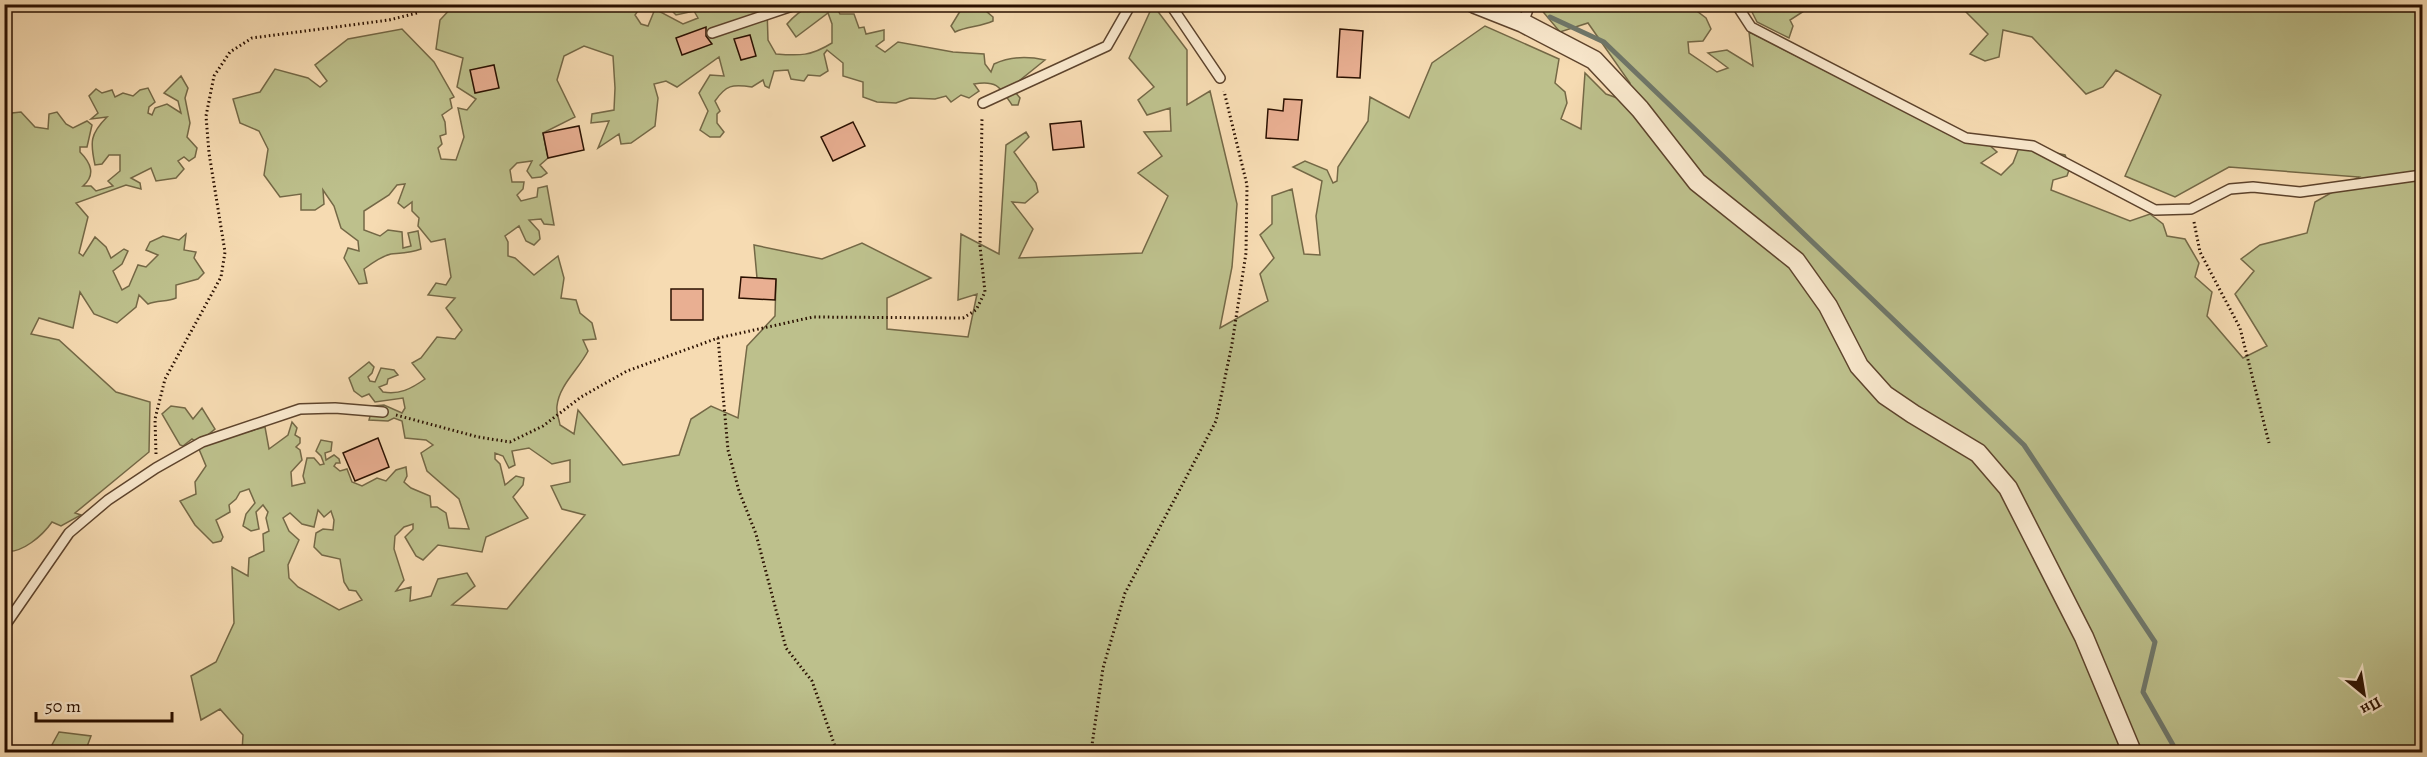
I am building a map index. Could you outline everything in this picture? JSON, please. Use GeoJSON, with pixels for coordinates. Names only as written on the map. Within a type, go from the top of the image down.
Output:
{"type":"FeatureCollection","features":[{"type":"Feature","properties":{"kind":"street"},"geometry":{"type":"LineString","coordinates":[[1475,4],[1523,23],[1594,60],[1640,109],[1697,182],[1796,261],[1828,306],[1859,366],[1886,395],[1912,414],[1978,453],[2008,488],[2084,637],[2132,753]]}},
{"type":"Feature","properties":{"kind":"lane"},"geometry":{"type":"LineString","coordinates":[[712,33],[798,4]]}},
{"type":"Feature","properties":{"kind":"lane"},"geometry":{"type":"LineString","coordinates":[[982,103],[1107,45],[1131,4]]}},
{"type":"Feature","properties":{"kind":"lane"},"geometry":{"type":"LineString","coordinates":[[1170,4],[1220,78]]}},
{"type":"Feature","properties":{"kind":"lane"},"geometry":{"type":"LineString","coordinates":[[1523,23],[1530,4]]}},
{"type":"Feature","properties":{"kind":"lane"},"geometry":{"type":"LineString","coordinates":[[1736,4],[1751,27],[1966,138],[2033,146],[2156,210],[2191,209],[2230,189],[2253,187],[2300,192],[2422,175]]}},
{"type":"Feature","properties":{"kind":"lane"},"geometry":{"type":"LineString","coordinates":[[4,627],[69,533],[108,501],[156,468],[202,442],[300,409],[334,408],[383,412]]}},
{"type":"Feature","properties":{"kind":"path"},"geometry":{"type":"LineString","coordinates":[[156,468],[155,419],[165,379],[221,277],[225,252],[209,153],[206,116],[214,76],[230,52],[252,38],[389,20],[417,13],[428,4]]}},
{"type":"Feature","properties":{"kind":"path"},"geometry":{"type":"LineString","coordinates":[[1091,753],[1103,668],[1125,593],[1216,421],[1232,344],[1246,253],[1247,185],[1220,78]]}},
{"type":"Feature","properties":{"kind":"path"},"geometry":{"type":"LineString","coordinates":[[383,412],[478,437],[510,442],[543,426],[581,397],[627,371],[718,338],[813,317],[963,318],[976,310],[985,292],[980,246],[982,103]]}},
{"type":"Feature","properties":{"kind":"path"},"geometry":{"type":"LineString","coordinates":[[2191,209],[2200,252],[2240,328],[2269,443]]}},
{"type":"Feature","properties":{"kind":"path"},"geometry":{"type":"LineString","coordinates":[[718,338],[728,450],[739,491],[756,534],[786,648],[812,681],[837,753]]}},
{"type":"Feature","properties":{"kind":"green space"},"geometry":{"type":"Polygon","coordinates":[[[1696,4],[1693,8],[1706,18],[1711,29],[1703,41],[1688,42],[1689,53],[1717,72],[1728,68],[1708,53],[1727,50],[1753,66],[1749,32],[1858,87],[1988,144],[1997,152],[1981,163],[2001,175],[2013,163],[2020,145],[2065,155],[2070,167],[2067,176],[2053,180],[2051,190],[2130,221],[2150,214],[2163,224],[2167,236],[2185,239],[2199,263],[2195,277],[2212,292],[2207,316],[2243,358],[2267,346],[2235,294],[2254,271],[2241,259],[2260,245],[2307,233],[2315,202],[2359,177],[2229,167],[2175,197],[2125,176],[2161,95],[2116,70],[2103,87],[2086,94],[2032,37],[2003,30],[1999,57],[1985,61],[1970,54],[1988,34],[1959,5],[2422,5],[2422,752],[242,752],[243,735],[220,709],[201,720],[191,676],[216,662],[234,623],[232,567],[248,576],[249,558],[264,551],[263,534],[269,531],[266,518],[268,512],[263,505],[256,512],[259,529],[251,531],[243,526],[246,514],[255,503],[249,489],[240,492],[229,505],[230,512],[216,520],[223,537],[221,541],[213,543],[195,525],[180,501],[196,494],[195,482],[206,466],[196,442],[192,439],[183,446],[180,445],[162,414],[171,406],[185,408],[193,419],[202,408],[215,429],[209,434],[213,441],[265,427],[269,449],[288,435],[292,422],[297,428],[295,435],[300,438],[300,443],[296,447],[300,450],[302,460],[291,472],[292,486],[305,483],[303,476],[307,458],[314,458],[320,465],[324,464],[316,451],[321,440],[332,442],[331,451],[325,453],[326,460],[334,455],[340,463],[334,466],[340,471],[347,469],[352,482],[362,486],[377,478],[386,481],[396,470],[406,467],[407,476],[404,482],[411,488],[430,496],[431,507],[437,507],[446,513],[449,528],[469,529],[459,499],[427,471],[421,453],[433,445],[426,440],[405,438],[402,421],[394,418],[388,421],[369,420],[373,406],[384,405],[402,413],[405,408],[403,398],[375,402],[369,394],[362,397],[354,391],[349,378],[369,362],[374,367],[368,377],[370,381],[375,382],[381,368],[394,370],[398,375],[388,379],[387,384],[379,387],[383,392],[394,393],[410,388],[425,379],[412,363],[421,358],[437,337],[455,339],[462,330],[446,308],[455,298],[428,295],[436,283],[446,285],[451,277],[445,239],[431,242],[418,226],[419,218],[412,211],[412,202],[404,208],[398,203],[405,184],[397,185],[389,195],[364,211],[364,230],[380,236],[388,230],[402,232],[403,248],[411,246],[408,233],[418,231],[421,249],[384,256],[364,269],[367,283],[359,284],[344,258],[348,248],[359,251],[358,241],[341,228],[334,206],[323,190],[324,204],[315,210],[301,210],[301,194],[280,197],[264,175],[268,149],[259,131],[240,123],[233,99],[260,92],[275,69],[308,78],[320,87],[327,81],[315,65],[348,39],[402,29],[434,62],[454,97],[450,99],[452,108],[442,115],[446,134],[440,136],[442,144],[438,148],[441,159],[456,160],[464,137],[458,108],[467,110],[476,99],[457,87],[463,58],[436,49],[440,20],[454,5],[642,5],[635,15],[641,24],[648,26],[655,9],[683,24],[698,18],[694,11],[676,15],[671,5],[780,5],[767,8],[768,40],[776,54],[792,55],[811,53],[832,43],[832,24],[828,13],[796,37],[787,24],[798,13],[808,8],[835,5],[840,14],[854,14],[859,28],[864,27],[866,34],[884,30],[884,40],[876,46],[885,52],[898,42],[953,52],[984,54],[985,64],[991,72],[994,64],[1007,59],[1025,57],[1045,60],[1019,81],[1015,92],[1020,98],[1018,105],[1012,105],[1001,89],[988,83],[974,84],[979,91],[969,98],[961,95],[951,102],[946,96],[935,99],[910,98],[896,103],[877,102],[863,97],[863,82],[843,76],[843,63],[827,50],[824,54],[828,71],[820,76],[808,75],[804,81],[791,79],[788,70],[774,71],[769,88],[765,86],[763,80],[752,87],[734,86],[726,89],[715,101],[720,111],[717,114],[717,123],[724,132],[720,137],[710,137],[700,130],[708,111],[699,93],[710,75],[724,76],[719,57],[677,87],[666,81],[654,84],[658,98],[655,126],[631,143],[621,144],[619,134],[598,148],[609,121],[591,123],[592,114],[614,110],[613,56],[584,46],[564,56],[557,80],[575,117],[543,133],[548,158],[540,165],[547,173],[541,177],[532,178],[527,171],[532,161],[517,163],[510,170],[512,182],[524,182],[523,189],[517,195],[521,201],[537,197],[538,188],[547,186],[554,225],[544,224],[541,219],[529,220],[539,231],[540,239],[534,245],[526,241],[519,226],[505,236],[508,242],[508,256],[515,258],[534,275],[558,256],[564,278],[561,298],[576,300],[580,313],[592,323],[596,339],[583,340],[588,351],[561,391],[557,408],[560,425],[574,434],[578,410],[623,465],[679,455],[691,419],[711,406],[738,418],[747,346],[775,316],[776,280],[757,278],[754,245],[822,259],[862,243],[931,278],[887,298],[887,329],[968,337],[977,294],[958,300],[961,234],[999,254],[1006,145],[1026,132],[1029,137],[1014,152],[1036,183],[1038,192],[1025,203],[1012,202],[1033,229],[1019,258],[1142,253],[1168,196],[1138,173],[1162,156],[1144,132],[1171,131],[1170,108],[1147,115],[1138,100],[1154,87],[1129,58],[1153,5],[1187,50],[1187,105],[1210,91],[1237,204],[1232,267],[1220,328],[1268,301],[1260,274],[1274,258],[1260,235],[1272,224],[1272,196],[1292,189],[1304,254],[1320,255],[1316,216],[1322,181],[1293,167],[1305,161],[1327,170],[1333,183],[1337,181],[1338,167],[1368,121],[1370,97],[1409,118],[1432,63],[1485,26],[1559,59],[1555,83],[1565,92],[1567,103],[1561,119],[1581,129],[1585,73],[1606,94],[1623,100],[1630,83],[1588,23],[1560,32],[1539,7],[1511,9],[1500,5],[1696,4]],[[529,448],[512,451],[515,465],[509,468],[503,456],[495,453],[505,485],[516,476],[524,478],[523,485],[513,497],[528,518],[486,537],[482,552],[438,545],[423,560],[416,556],[405,537],[413,529],[413,524],[404,527],[395,536],[394,549],[404,580],[396,591],[411,587],[410,601],[431,596],[438,579],[467,573],[475,586],[452,605],[507,609],[585,515],[562,509],[551,486],[570,482],[570,460],[552,464],[529,448]],[[318,510],[314,527],[302,524],[290,513],[283,518],[289,531],[299,540],[288,565],[289,578],[298,587],[339,610],[362,600],[356,591],[349,590],[344,582],[340,559],[322,555],[314,547],[316,533],[323,529],[333,530],[334,520],[331,511],[324,517],[318,510]]]}},
{"type":"Feature","properties":{"kind":"green space"},"geometry":{"type":"Polygon","coordinates":[[[1748,4],[1805,5],[1804,11],[1790,20],[1793,26],[1789,38],[1757,22],[1748,4]]]}},
{"type":"Feature","properties":{"kind":"green space"},"geometry":{"type":"Polygon","coordinates":[[[989,5],[986,11],[993,17],[993,21],[955,32],[951,26],[962,8],[989,5]]]}},
{"type":"Feature","properties":{"kind":"green space"},"geometry":{"type":"Polygon","coordinates":[[[181,76],[188,88],[185,98],[190,123],[187,137],[197,148],[195,157],[189,161],[184,157],[178,161],[184,169],[176,178],[156,181],[151,168],[131,178],[140,183],[141,189],[126,185],[76,203],[88,217],[79,253],[83,256],[95,237],[106,247],[111,258],[124,249],[128,251],[122,264],[113,271],[122,290],[129,286],[138,265],[146,267],[158,255],[146,250],[150,242],[163,236],[179,240],[186,234],[184,250],[196,252],[194,258],[204,273],[198,279],[176,285],[176,298],[148,304],[139,295],[136,307],[117,323],[94,314],[80,292],[73,328],[39,318],[31,334],[59,340],[116,392],[150,402],[149,452],[75,513],[81,515],[61,526],[52,522],[38,538],[25,547],[5,551],[5,131],[12,113],[21,112],[35,127],[48,129],[49,114],[57,112],[66,124],[73,128],[87,121],[92,125],[87,147],[80,147],[80,152],[87,160],[91,173],[83,186],[91,186],[96,191],[113,186],[108,181],[120,171],[120,155],[109,155],[102,164],[95,165],[92,150],[94,134],[107,117],[91,119],[98,113],[89,96],[96,89],[102,93],[112,90],[115,97],[123,93],[133,96],[140,90],[148,88],[155,102],[149,107],[148,113],[152,115],[155,108],[167,104],[181,113],[178,101],[164,93],[181,76]]]}},
{"type":"Feature","properties":{"kind":"green space"},"geometry":{"type":"Polygon","coordinates":[[[59,732],[91,736],[85,752],[48,752],[59,732]]]}},
{"type":"Feature","properties":{"kind":"building"},"geometry":{"type":"Polygon","coordinates":[[[706,27],[706,36],[712,44],[682,55],[676,38],[706,27]]]}},
{"type":"Feature","properties":{"kind":"building"},"geometry":{"type":"Polygon","coordinates":[[[1340,29],[1363,31],[1360,78],[1337,77],[1340,29]]]}},
{"type":"Feature","properties":{"kind":"building"},"geometry":{"type":"Polygon","coordinates":[[[750,35],[756,56],[741,60],[734,39],[750,35]]]}},
{"type":"Feature","properties":{"kind":"building"},"geometry":{"type":"Polygon","coordinates":[[[494,65],[499,88],[475,93],[470,70],[494,65]]]}},
{"type":"Feature","properties":{"kind":"building"},"geometry":{"type":"Polygon","coordinates":[[[1284,99],[1302,100],[1298,140],[1266,138],[1268,109],[1283,111],[1284,99]]]}},
{"type":"Feature","properties":{"kind":"building"},"geometry":{"type":"Polygon","coordinates":[[[1081,121],[1084,147],[1053,150],[1050,124],[1081,121]]]}},
{"type":"Feature","properties":{"kind":"building"},"geometry":{"type":"Polygon","coordinates":[[[853,122],[865,146],[833,161],[821,137],[853,122]]]}},
{"type":"Feature","properties":{"kind":"building"},"geometry":{"type":"Polygon","coordinates":[[[579,126],[584,150],[548,158],[543,133],[579,126]]]}},
{"type":"Feature","properties":{"kind":"building"},"geometry":{"type":"Polygon","coordinates":[[[741,277],[776,279],[775,300],[739,298],[741,277]]]}},
{"type":"Feature","properties":{"kind":"building"},"geometry":{"type":"Polygon","coordinates":[[[671,289],[703,289],[703,320],[671,320],[671,289]]]}},
{"type":"Feature","properties":{"kind":"building"},"geometry":{"type":"Polygon","coordinates":[[[378,438],[389,467],[355,481],[343,453],[378,438]]]}},
{"type":"Feature","properties":{"kind":"waterway"},"geometry":{"type":"LineString","coordinates":[[1550,17],[1604,42],[2024,445],[2155,642],[2143,692],[2177,752]]}}]}
